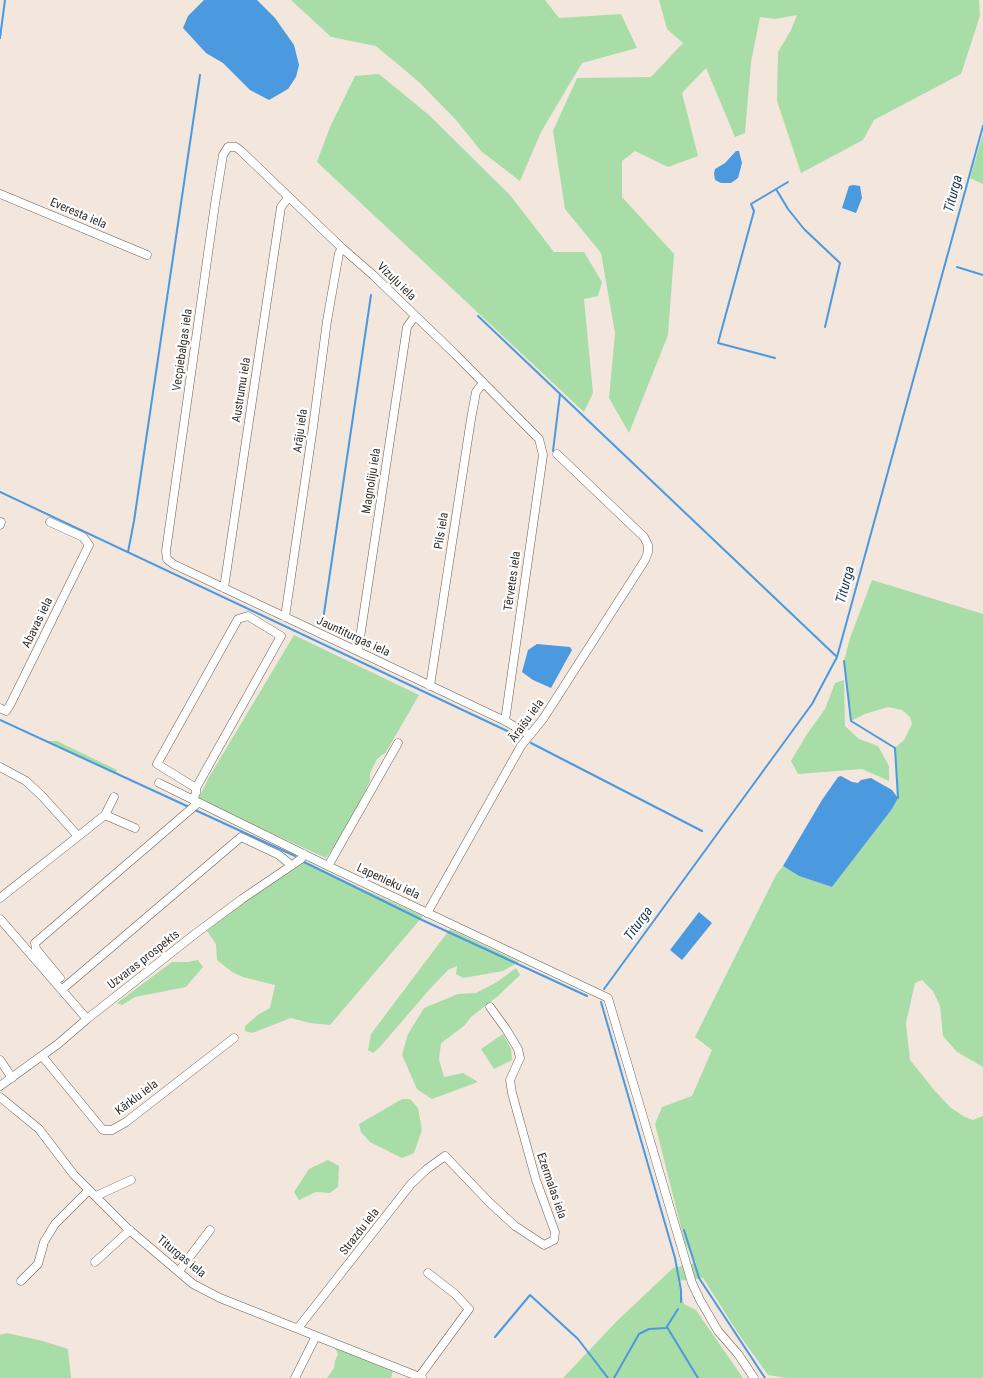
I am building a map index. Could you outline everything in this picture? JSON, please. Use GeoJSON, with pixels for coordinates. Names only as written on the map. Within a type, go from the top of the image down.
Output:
{"type":"FeatureCollection","features":[{"type":"Feature","properties":{"kind":"street","name":"Vizuļu iela"},"geometry":{"type":"LineString","coordinates":[[228,147],[236,147],[288,198],[373,275],[536,435],[541,444]]}},
{"type":"Feature","properties":{"kind":"street","name":"Vecpiebalgas iela"},"geometry":{"type":"LineString","coordinates":[[167,559],[166,551],[215,204],[223,155],[228,147]]}},
{"type":"Feature","properties":{"kind":"street","name":"Everesta iela"},"geometry":{"type":"LineString","coordinates":[[0,194],[147,255]]}},
{"type":"Feature","properties":{"kind":"street","name":"Austrumu iela"},"geometry":{"type":"LineString","coordinates":[[224,588],[280,207],[288,198]]}},
{"type":"Feature","properties":{"kind":"street","name":"Arāju iela"},"geometry":{"type":"LineString","coordinates":[[285,617],[327,320],[339,253],[342,248]]}},
{"type":"Feature","properties":{"kind":"street","name":"Magnoliju iela"},"geometry":{"type":"LineString","coordinates":[[358,651],[407,327],[414,316]]}},
{"type":"Feature","properties":{"kind":"street","name":"Pils iela"},"geometry":{"type":"LineString","coordinates":[[430,686],[471,419],[476,392],[483,383]]}},
{"type":"Feature","properties":{"kind":"street","name":"Tērvetes iela"},"geometry":{"type":"LineString","coordinates":[[505,721],[543,455],[541,444]]}},
{"type":"Feature","properties":{"kind":"street","name":"Āraišu iela"},"geometry":{"type":"LineString","coordinates":[[427,913],[522,746],[543,719],[645,560],[648,552],[648,545],[644,537],[557,454]]}},
{"type":"Feature","properties":{"kind":"street","name":"Abavas iela"},"geometry":{"type":"LineString","coordinates":[[3,710],[89,545],[82,537],[50,522]]}},
{"type":"Feature","properties":{"kind":"street","name":"Jauntiturgas iela"},"geometry":{"type":"LineString","coordinates":[[167,559],[173,564],[505,721],[530,735]]}},
{"type":"Feature","properties":{"kind":"street"},"geometry":{"type":"LineString","coordinates":[[60,978],[36,949],[35,943],[195,801],[196,788],[281,636],[248,616],[238,619],[157,764],[196,788]]}},
{"type":"Feature","properties":{"kind":"street"},"geometry":{"type":"LineString","coordinates":[[328,866],[398,743]]}},
{"type":"Feature","properties":{"kind":"street"},"geometry":{"type":"LineString","coordinates":[[0,767],[26,781],[77,835]]}},
{"type":"Feature","properties":{"kind":"street","name":"Lapenieku iela"},"geometry":{"type":"LineString","coordinates":[[158,783],[328,866],[608,998],[692,1283],[718,1331],[738,1354],[754,1378]]}},
{"type":"Feature","properties":{"kind":"street"},"geometry":{"type":"LineString","coordinates":[[0,898],[77,835],[105,815],[114,796]]}},
{"type":"Feature","properties":{"kind":"street"},"geometry":{"type":"LineString","coordinates":[[105,815],[135,828]]}},
{"type":"Feature","properties":{"kind":"street"},"geometry":{"type":"LineString","coordinates":[[66,986],[241,837],[279,855],[291,864]]}},
{"type":"Feature","properties":{"kind":"street","name":"Uzvaras prospekts"},"geometry":{"type":"LineString","coordinates":[[0,1086],[42,1056],[195,934],[304,854]]}},
{"type":"Feature","properties":{"kind":"street"},"geometry":{"type":"LineString","coordinates":[[0,919],[87,1019]]}},
{"type":"Feature","properties":{"kind":"street","name":"Ezermalas iela"},"geometry":{"type":"LineString","coordinates":[[445,1156],[515,1226],[544,1244],[554,1240],[555,1232],[536,1180],[512,1093],[510,1080],[520,1058],[518,1050],[490,1007]]}},
{"type":"Feature","properties":{"kind":"street","name":"Kārklu iela"},"geometry":{"type":"LineString","coordinates":[[42,1056],[104,1130],[112,1130],[126,1122],[234,1038]]}},
{"type":"Feature","properties":{"kind":"street"},"geometry":{"type":"LineString","coordinates":[[0,1060],[12,1078]]}},
{"type":"Feature","properties":{"kind":"street","name":"Titurgas iela"},"geometry":{"type":"LineString","coordinates":[[0,1097],[38,1129],[74,1175],[130,1230],[193,1284],[220,1298],[421,1377]]}},
{"type":"Feature","properties":{"kind":"street","name":"Strazdu iela"},"geometry":{"type":"LineString","coordinates":[[298,1328],[411,1184],[445,1156]]}},
{"type":"Feature","properties":{"kind":"street"},"geometry":{"type":"LineString","coordinates":[[96,1196],[131,1180]]}},
{"type":"Feature","properties":{"kind":"street"},"geometry":{"type":"LineString","coordinates":[[20,1281],[38,1264],[44,1242],[55,1224],[89,1190]]}},
{"type":"Feature","properties":{"kind":"street"},"geometry":{"type":"LineString","coordinates":[[95,1262],[130,1230]]}},
{"type":"Feature","properties":{"kind":"street"},"geometry":{"type":"LineString","coordinates":[[179,1271],[210,1230]]}},
{"type":"Feature","properties":{"kind":"street"},"geometry":{"type":"LineString","coordinates":[[421,1377],[469,1309],[455,1294],[428,1273]]}},
{"type":"Feature","properties":{"kind":"street"},"geometry":{"type":"LineString","coordinates":[[295,1378],[316,1336]]}},
{"type":"Feature","properties":{"kind":"green space"},"geometry":{"type":"Polygon","coordinates":[[[291,0],[545,0],[559,18],[621,14],[637,48],[582,63],[541,132],[520,181],[481,151],[456,120],[419,82],[376,46],[331,37],[291,0]]]}},
{"type":"Feature","properties":{"kind":"green space"},"geometry":{"type":"Polygon","coordinates":[[[659,0],[979,0],[980,16],[961,74],[874,120],[863,140],[801,173],[777,101],[778,52],[791,30],[797,15],[775,19],[760,17],[751,62],[745,133],[735,137],[706,68],[682,93],[698,156],[668,167],[635,151],[622,161],[622,197],[674,254],[668,335],[629,433],[609,398],[615,333],[601,253],[565,209],[553,131],[577,78],[651,77],[683,43],[667,29],[659,0]]]}},
{"type":"Feature","properties":{"kind":"green space"},"geometry":{"type":"Polygon","coordinates":[[[379,74],[430,116],[510,195],[554,252],[584,252],[602,282],[598,296],[584,299],[593,393],[584,412],[317,162],[330,127],[355,76],[379,74]]]}},
{"type":"Feature","properties":{"kind":"green space"},"geometry":{"type":"Polygon","coordinates":[[[983,134],[983,184],[970,178],[983,134]]]}},
{"type":"Feature","properties":{"kind":"green space"},"geometry":{"type":"Polygon","coordinates":[[[872,580],[983,614],[983,1067],[957,1052],[943,1036],[940,1006],[933,991],[922,980],[915,983],[906,1023],[910,1060],[935,1091],[951,1108],[965,1117],[973,1120],[983,1116],[983,1378],[786,1378],[768,1375],[738,1333],[703,1278],[678,1281],[684,1304],[696,1310],[743,1378],[563,1378],[616,1322],[673,1268],[696,1263],[685,1243],[655,1124],[662,1107],[692,1096],[712,1050],[695,1037],[776,875],[783,866],[799,876],[832,887],[892,809],[898,798],[895,748],[904,740],[912,724],[910,717],[902,710],[888,707],[865,714],[851,721],[844,661],[850,638],[872,580]]]}},
{"type":"Feature","properties":{"kind":"green space"},"geometry":{"type":"Polygon","coordinates":[[[294,635],[419,695],[386,752],[377,759],[370,773],[370,781],[347,828],[326,858],[199,798],[208,779],[294,635]]]}},
{"type":"Feature","properties":{"kind":"green space"},"geometry":{"type":"Polygon","coordinates":[[[844,680],[845,726],[859,739],[878,746],[889,766],[889,781],[862,769],[798,774],[791,761],[825,709],[835,683],[844,680]]]}},
{"type":"Feature","properties":{"kind":"green space"},"geometry":{"type":"Polygon","coordinates":[[[45,741],[57,741],[117,770],[116,773],[45,741]]]}},
{"type":"Feature","properties":{"kind":"green space"},"geometry":{"type":"Polygon","coordinates":[[[304,862],[423,916],[330,1025],[310,1023],[291,1018],[252,1033],[245,1031],[245,1026],[259,1014],[270,1008],[275,985],[243,977],[232,972],[217,960],[216,944],[207,931],[253,895],[304,862]]]}},
{"type":"Feature","properties":{"kind":"green space"},"geometry":{"type":"Polygon","coordinates":[[[450,929],[519,962],[503,971],[463,978],[456,974],[457,966],[448,970],[379,1048],[373,1053],[368,1050],[371,1034],[450,929]]]}},
{"type":"Feature","properties":{"kind":"green space"},"geometry":{"type":"Polygon","coordinates":[[[198,960],[203,967],[186,987],[135,997],[122,1005],[117,1003],[172,962],[198,960]]]}},
{"type":"Feature","properties":{"kind":"green space"},"geometry":{"type":"Polygon","coordinates":[[[516,968],[520,975],[498,996],[471,1017],[464,1026],[441,1043],[439,1059],[444,1077],[463,1073],[478,1082],[432,1099],[417,1089],[402,1055],[408,1034],[424,1008],[458,994],[476,993],[497,982],[516,968]]]}},
{"type":"Feature","properties":{"kind":"green space"},"geometry":{"type":"Polygon","coordinates":[[[503,1034],[511,1049],[512,1060],[494,1069],[481,1049],[503,1034]]]}},
{"type":"Feature","properties":{"kind":"green space"},"geometry":{"type":"Polygon","coordinates":[[[402,1099],[410,1099],[418,1108],[422,1130],[414,1153],[402,1158],[370,1142],[361,1132],[359,1124],[402,1099]]]}},
{"type":"Feature","properties":{"kind":"green space"},"geometry":{"type":"Polygon","coordinates":[[[328,1160],[339,1166],[338,1187],[330,1193],[316,1192],[299,1200],[294,1192],[309,1169],[328,1160]]]}},
{"type":"Feature","properties":{"kind":"green space"},"geometry":{"type":"Polygon","coordinates":[[[7,1333],[68,1349],[71,1378],[0,1378],[0,1335],[7,1333]]]}},
{"type":"Feature","properties":{"kind":"green space"},"geometry":{"type":"Polygon","coordinates":[[[332,1342],[394,1367],[391,1378],[327,1378],[334,1368],[338,1354],[332,1342]]]}},
{"type":"Feature","properties":{"kind":"water"},"geometry":{"type":"Polygon","coordinates":[[[204,0],[257,0],[275,18],[294,45],[299,65],[296,77],[288,89],[269,100],[250,90],[223,63],[206,53],[183,28],[188,16],[204,0]]]}},
{"type":"Feature","properties":{"kind":"water"},"geometry":{"type":"Polygon","coordinates":[[[736,151],[739,151],[742,163],[738,178],[731,183],[721,183],[715,180],[715,169],[725,163],[736,151]]]}},
{"type":"Feature","properties":{"kind":"water"},"geometry":{"type":"Polygon","coordinates":[[[849,186],[860,186],[862,198],[856,213],[842,208],[849,186]]]}},
{"type":"Feature","properties":{"kind":"water"},"geometry":{"type":"Polygon","coordinates":[[[537,644],[570,647],[572,650],[551,688],[533,680],[522,672],[528,650],[537,644]]]}},
{"type":"Feature","properties":{"kind":"water"},"geometry":{"type":"Polygon","coordinates":[[[841,776],[858,783],[861,780],[871,778],[892,790],[898,798],[892,809],[832,887],[799,876],[783,866],[822,800],[838,777],[841,776]]]}},
{"type":"Feature","properties":{"kind":"water"},"geometry":{"type":"Polygon","coordinates":[[[699,912],[712,923],[682,960],[670,950],[699,912]]]}},
{"type":"Feature","properties":{"kind":"waterway"},"geometry":{"type":"LineString","coordinates":[[0,38],[5,0]]}},
{"type":"Feature","properties":{"kind":"waterway"},"geometry":{"type":"LineString","coordinates":[[128,552],[200,75]]}},
{"type":"Feature","properties":{"kind":"waterway","name":"Titurga"},"geometry":{"type":"LineString","coordinates":[[604,989],[812,704],[837,657],[983,126]]}},
{"type":"Feature","properties":{"kind":"waterway"},"geometry":{"type":"LineString","coordinates":[[775,358],[718,343],[754,211],[751,204],[788,182]]}},
{"type":"Feature","properties":{"kind":"waterway"},"geometry":{"type":"LineString","coordinates":[[776,189],[788,209],[804,229],[840,263],[825,327]]}},
{"type":"Feature","properties":{"kind":"waterway"},"geometry":{"type":"LineString","coordinates":[[957,267],[983,275]]}},
{"type":"Feature","properties":{"kind":"waterway"},"geometry":{"type":"LineString","coordinates":[[322,627],[371,295]]}},
{"type":"Feature","properties":{"kind":"waterway"},"geometry":{"type":"LineString","coordinates":[[478,316],[837,657]]}},
{"type":"Feature","properties":{"kind":"waterway"},"geometry":{"type":"LineString","coordinates":[[553,451],[560,394]]}},
{"type":"Feature","properties":{"kind":"waterway"},"geometry":{"type":"LineString","coordinates":[[0,492],[520,737]]}},
{"type":"Feature","properties":{"kind":"waterway"},"geometry":{"type":"LineString","coordinates":[[844,661],[851,721],[895,748],[898,798]]}},
{"type":"Feature","properties":{"kind":"waterway"},"geometry":{"type":"LineString","coordinates":[[0,720],[189,807]]}},
{"type":"Feature","properties":{"kind":"waterway"},"geometry":{"type":"LineString","coordinates":[[531,743],[702,831]]}},
{"type":"Feature","properties":{"kind":"waterway"},"geometry":{"type":"LineString","coordinates":[[195,810],[295,856]]}},
{"type":"Feature","properties":{"kind":"waterway"},"geometry":{"type":"LineString","coordinates":[[304,862],[420,919],[587,996]]}},
{"type":"Feature","properties":{"kind":"waterway","name":"Titurga"},"geometry":{"type":"LineString","coordinates":[[601,1002],[675,1258],[681,1290],[681,1302]]}},
{"type":"Feature","properties":{"kind":"waterway"},"geometry":{"type":"LineString","coordinates":[[684,1230],[699,1278],[765,1378]]}},
{"type":"Feature","properties":{"kind":"waterway"},"geometry":{"type":"LineString","coordinates":[[495,1337],[530,1295],[578,1339],[608,1378]]}},
{"type":"Feature","properties":{"kind":"waterway"},"geometry":{"type":"LineString","coordinates":[[614,1378],[639,1334],[649,1329],[666,1328],[678,1309]]}},
{"type":"Feature","properties":{"kind":"waterway"},"geometry":{"type":"LineString","coordinates":[[667,1327],[698,1378]]}}]}
